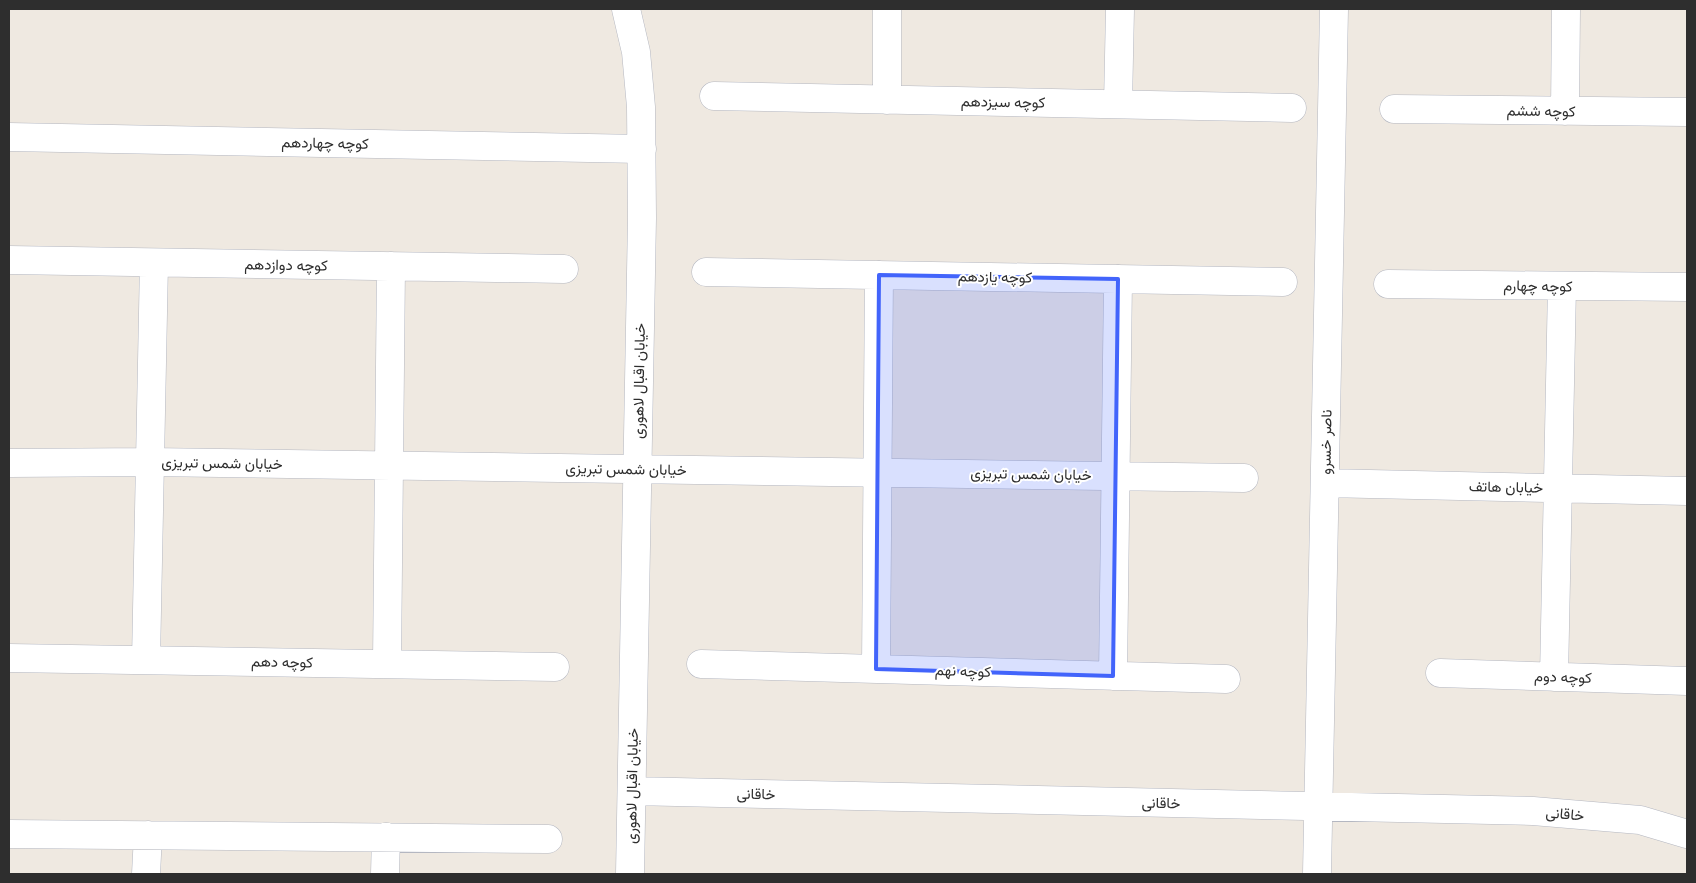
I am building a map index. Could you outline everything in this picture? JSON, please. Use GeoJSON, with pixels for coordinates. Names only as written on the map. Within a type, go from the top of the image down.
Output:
{"type":"FeatureCollection","features":[{"type":"Feature","properties":{"kind":"street","name":"خیابان اقبال لاهوری"},"geometry":{"type":"LineString","coordinates":[[626,9],[636,52],[642,107],[630,874]]}},
{"type":"Feature","properties":{"kind":"street"},"geometry":{"type":"LineString","coordinates":[[887,9],[887,100]]}},
{"type":"Feature","properties":{"kind":"street"},"geometry":{"type":"LineString","coordinates":[[1118,104],[1120,9]]}},
{"type":"Feature","properties":{"kind":"street","name":"ناصر خسرو"},"geometry":{"type":"LineString","coordinates":[[1317,874],[1334,9]]}},
{"type":"Feature","properties":{"kind":"street"},"geometry":{"type":"LineString","coordinates":[[1565,111],[1566,9]]}},
{"type":"Feature","properties":{"kind":"street","name":"کوچه سیزدهم"},"geometry":{"type":"LineString","coordinates":[[714,96],[1292,108]]}},
{"type":"Feature","properties":{"kind":"street","name":"کوچه ششم"},"geometry":{"type":"LineString","coordinates":[[1394,109],[1687,112]]}},
{"type":"Feature","properties":{"kind":"street","name":"کوچه چهاردهم"},"geometry":{"type":"LineString","coordinates":[[9,137],[642,149]]}},
{"type":"Feature","properties":{"kind":"street","name":"کوچه دوازدهم"},"geometry":{"type":"LineString","coordinates":[[9,260],[564,269]]}},
{"type":"Feature","properties":{"kind":"street"},"geometry":{"type":"LineString","coordinates":[[146,660],[154,262]]}},
{"type":"Feature","properties":{"kind":"street"},"geometry":{"type":"LineString","coordinates":[[388,664],[391,266]]}},
{"type":"Feature","properties":{"kind":"street","name":"کوچه یازدهم"},"geometry":{"type":"LineString","coordinates":[[706,272],[1284,282]]}},
{"type":"Feature","properties":{"kind":"street"},"geometry":{"type":"LineString","coordinates":[[876,669],[879,275]]}},
{"type":"Feature","properties":{"kind":"street"},"geometry":{"type":"LineString","coordinates":[[1113,676],[1118,279]]}},
{"type":"Feature","properties":{"kind":"street","name":"کوچه چهارم"},"geometry":{"type":"LineString","coordinates":[[1388,284],[1687,287]]}},
{"type":"Feature","properties":{"kind":"street"},"geometry":{"type":"LineString","coordinates":[[1554,677],[1562,286]]}},
{"type":"Feature","properties":{"kind":"street","name":"خیابان شمس تبریزی"},"geometry":{"type":"LineString","coordinates":[[9,463],[150,462],[1244,478]]}},
{"type":"Feature","properties":{"kind":"street","name":"خیابان هاتف"},"geometry":{"type":"LineString","coordinates":[[1325,483],[1687,491]]}},
{"type":"Feature","properties":{"kind":"street","name":"کوچه دهم"},"geometry":{"type":"LineString","coordinates":[[9,658],[555,667]]}},
{"type":"Feature","properties":{"kind":"street","name":"کوچه نهم"},"geometry":{"type":"LineString","coordinates":[[701,664],[1226,679]]}},
{"type":"Feature","properties":{"kind":"street","name":"کوچه دوم"},"geometry":{"type":"LineString","coordinates":[[1440,673],[1687,681]]}},
{"type":"Feature","properties":{"kind":"street","name":"خاقانی"},"geometry":{"type":"LineString","coordinates":[[632,791],[1533,811],[1640,820],[1687,834]]}},
{"type":"Feature","properties":{"kind":"street"},"geometry":{"type":"LineString","coordinates":[[9,834],[548,839]]}},
{"type":"Feature","properties":{"kind":"street"},"geometry":{"type":"LineString","coordinates":[[146,874],[148,835]]}},
{"type":"Feature","properties":{"kind":"street"},"geometry":{"type":"LineString","coordinates":[[385,874],[386,837]]}},
{"type":"Feature","properties":{"kind":"highlighted area"},"geometry":{"type":"Polygon","coordinates":[[[879,275],[1118,279],[1113,676],[876,669],[879,275]]]}}]}
